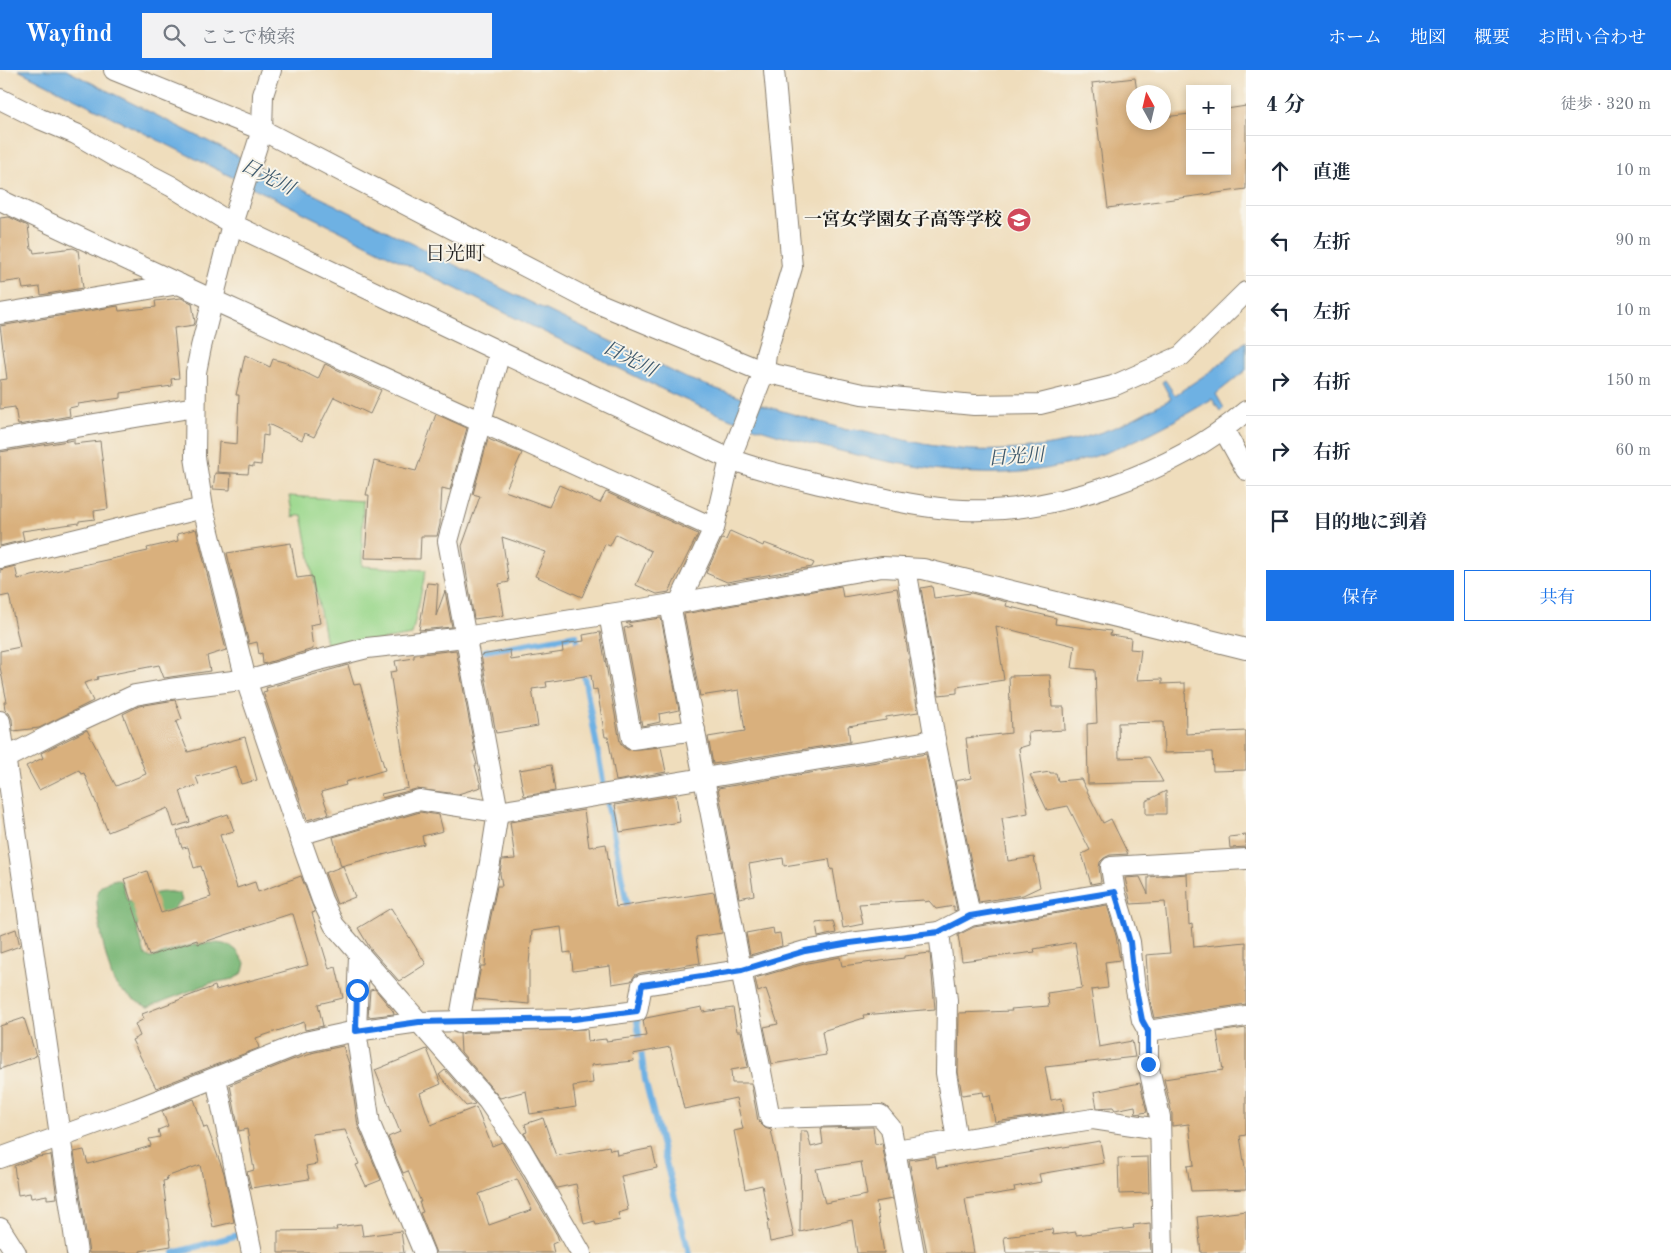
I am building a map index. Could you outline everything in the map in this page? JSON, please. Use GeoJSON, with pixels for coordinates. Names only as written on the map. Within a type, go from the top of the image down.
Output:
{"type":"FeatureCollection","features":[{"type":"Feature","properties":{"kind":"street"},"geometry":{"type":"LineString","coordinates":[[114,70],[260,134],[590,300],[762,375],[862,394],[974,405],[1040,404],[1113,386],[1181,356],[1246,292]]}},
{"type":"Feature","properties":{"kind":"street"},"geometry":{"type":"LineString","coordinates":[[270,70],[264,95],[260,134],[234,219],[196,372],[194,457],[203,508],[246,680],[322,900],[334,925],[488,1102],[521,1149],[581,1253]]}},
{"type":"Feature","properties":{"kind":"street"},"geometry":{"type":"LineString","coordinates":[[774,70],[792,267],[766,354],[762,375],[731,456],[714,528],[675,603],[695,730],[770,1118],[880,1114],[891,1128],[914,1253]]}},
{"type":"Feature","properties":{"kind":"street"},"geometry":{"type":"LineString","coordinates":[[0,99],[76,134],[117,158],[234,219],[500,352],[731,456],[755,469],[903,502],[963,510],[1016,508],[1073,498],[1114,485],[1166,462],[1224,430],[1246,411]]}},
{"type":"Feature","properties":{"kind":"street"},"geometry":{"type":"LineString","coordinates":[[0,200],[213,300],[714,528]]}},
{"type":"Feature","properties":{"kind":"street"},"geometry":{"type":"LineString","coordinates":[[0,314],[179,284]]}},
{"type":"Feature","properties":{"kind":"street"},"geometry":{"type":"LineString","coordinates":[[459,1022],[498,812],[448,541],[500,352]]}},
{"type":"Feature","properties":{"kind":"street"},"geometry":{"type":"LineString","coordinates":[[0,440],[195,407]]}},
{"type":"Feature","properties":{"kind":"street"},"geometry":{"type":"LineString","coordinates":[[1224,430],[1246,470]]}},
{"type":"Feature","properties":{"kind":"street"},"geometry":{"type":"LineString","coordinates":[[0,558],[203,508]]}},
{"type":"Feature","properties":{"kind":"street"},"geometry":{"type":"LineString","coordinates":[[3,759],[66,727],[136,696],[170,689],[257,678],[367,648],[465,637],[882,567],[923,569],[1246,649]]}},
{"type":"Feature","properties":{"kind":"street"},"geometry":{"type":"LineString","coordinates":[[906,568],[935,740],[970,916]]}},
{"type":"Feature","properties":{"kind":"street"},"geometry":{"type":"LineString","coordinates":[[609,614],[632,740],[695,730]]}},
{"type":"Feature","properties":{"kind":"street"},"geometry":{"type":"LineString","coordinates":[[0,722],[3,759],[77,1253]]}},
{"type":"Feature","properties":{"kind":"street"},"geometry":{"type":"LineString","coordinates":[[299,835],[419,800],[498,812],[935,740]]}},
{"type":"Feature","properties":{"kind":"street"},"geometry":{"type":"LineString","coordinates":[[1163,1253],[1160,1116],[1148,1064],[1148,1031],[1142,1020],[1134,980],[1130,942],[1115,892],[1111,868],[1246,859]]}},
{"type":"Feature","properties":{"kind":"street"},"geometry":{"type":"LineString","coordinates":[[0,1158],[59,1138],[304,1042],[356,1031],[419,1022],[574,1019],[637,1011],[642,985],[742,970],[805,951],[850,943],[939,932],[970,916],[1115,892]]}},
{"type":"Feature","properties":{"kind":"street"},"geometry":{"type":"LineString","coordinates":[[939,932],[947,1000],[946,1074],[957,1140]]}},
{"type":"Feature","properties":{"kind":"street"},"geometry":{"type":"LineString","coordinates":[[359,956],[356,1031],[370,1124],[424,1253]]}},
{"type":"Feature","properties":{"kind":"street"},"geometry":{"type":"LineString","coordinates":[[1148,1031],[1246,1016]]}},
{"type":"Feature","properties":{"kind":"street"},"geometry":{"type":"LineString","coordinates":[[216,1078],[252,1253]]}},
{"type":"Feature","properties":{"kind":"street"},"geometry":{"type":"LineString","coordinates":[[895,1150],[1093,1119],[1159,1130]]}},
{"type":"Feature","properties":{"kind":"street"},"geometry":{"type":"LineString","coordinates":[[0,1228],[16,1253]]}},
{"type":"Feature","properties":{"kind":"green space"},"geometry":{"type":"Polygon","coordinates":[[[289,496],[363,501],[362,566],[426,570],[412,635],[327,649],[302,515],[293,517],[289,496]]]}},
{"type":"Feature","properties":{"kind":"green space"},"geometry":{"type":"Polygon","coordinates":[[[117,879],[122,882],[127,900],[131,901],[162,892],[180,894],[182,901],[176,905],[173,911],[138,923],[137,927],[145,955],[151,958],[194,945],[217,943],[227,945],[236,950],[245,963],[243,972],[234,979],[211,983],[148,1007],[127,994],[116,985],[113,979],[103,943],[97,905],[100,887],[109,881],[117,879]]]}},
{"type":"Feature","properties":{"kind":"water","name":"日光川"},"geometry":{"type":"Polygon","coordinates":[[[18,70],[66,70],[497,286],[686,378],[762,405],[847,430],[855,429],[920,443],[960,449],[1020,449],[1062,443],[1120,425],[1171,399],[1162,382],[1165,380],[1175,395],[1214,369],[1246,341],[1246,370],[1216,394],[1224,408],[1220,411],[1212,399],[1139,439],[1088,459],[1035,471],[1006,473],[955,472],[871,458],[825,447],[751,426],[672,394],[420,271],[18,70]]]}},
{"type":"Feature","properties":{"kind":"building"},"geometry":{"type":"Polygon","coordinates":[[[1135,78],[1136,85],[1126,85],[1126,130],[1171,130],[1171,116],[1186,114],[1186,175],[1231,175],[1231,108],[1246,106],[1246,189],[1108,208],[1092,83],[1135,78]]]}},
{"type":"Feature","properties":{"kind":"building"},"geometry":{"type":"Polygon","coordinates":[[[9,217],[28,226],[31,249],[33,249],[34,253],[73,248],[78,250],[83,288],[41,295],[40,287],[23,289],[21,280],[0,283],[0,218],[9,217]]]}},
{"type":"Feature","properties":{"kind":"building"},"geometry":{"type":"Polygon","coordinates":[[[181,298],[192,303],[195,322],[194,325],[174,328],[179,378],[171,379],[172,386],[121,393],[121,398],[78,404],[78,406],[69,408],[70,416],[18,425],[15,407],[0,409],[0,380],[7,379],[0,326],[118,306],[119,311],[156,307],[155,301],[181,298]]]}},
{"type":"Feature","properties":{"kind":"building"},"geometry":{"type":"Polygon","coordinates":[[[245,355],[270,367],[273,359],[290,364],[318,379],[325,364],[381,390],[370,414],[334,397],[314,437],[305,433],[302,440],[268,424],[268,436],[263,435],[261,465],[253,464],[253,467],[249,466],[248,474],[217,472],[219,442],[237,444],[239,395],[236,395],[245,355]]]}},
{"type":"Feature","properties":{"kind":"building"},"geometry":{"type":"Polygon","coordinates":[[[436,414],[467,428],[450,490],[442,488],[440,524],[437,536],[421,536],[420,559],[365,558],[369,495],[366,495],[374,461],[416,471],[436,414]]]}},
{"type":"Feature","properties":{"kind":"building"},"geometry":{"type":"Polygon","coordinates":[[[488,439],[522,453],[505,491],[549,507],[559,485],[600,503],[606,492],[698,534],[669,592],[657,594],[636,585],[651,551],[616,534],[610,546],[605,544],[582,597],[535,576],[546,552],[502,537],[509,582],[499,584],[504,615],[474,619],[462,546],[480,496],[473,494],[488,439]]]}},
{"type":"Feature","properties":{"kind":"building"},"geometry":{"type":"Polygon","coordinates":[[[74,440],[74,444],[100,441],[108,509],[94,511],[95,519],[22,531],[24,540],[0,546],[0,452],[74,440]]]}},
{"type":"Feature","properties":{"kind":"building"},"geometry":{"type":"Polygon","coordinates":[[[215,473],[231,474],[230,490],[213,489],[215,473]]]}},
{"type":"Feature","properties":{"kind":"building"},"geometry":{"type":"Polygon","coordinates":[[[196,529],[226,650],[207,656],[210,671],[164,678],[159,665],[97,677],[98,679],[84,683],[93,701],[39,728],[13,731],[12,719],[5,710],[4,702],[7,702],[0,667],[0,651],[20,647],[9,595],[0,597],[0,570],[15,566],[18,579],[148,551],[147,548],[178,541],[177,534],[196,529]]]}},
{"type":"Feature","properties":{"kind":"building"},"geometry":{"type":"Polygon","coordinates":[[[730,531],[763,546],[764,543],[814,563],[812,567],[727,582],[706,573],[722,539],[726,540],[730,531]]]}},
{"type":"Feature","properties":{"kind":"building"},"geometry":{"type":"Polygon","coordinates":[[[291,543],[297,578],[312,576],[320,623],[310,625],[313,649],[263,664],[262,653],[259,654],[257,642],[249,644],[227,553],[291,543]]]}},
{"type":"Feature","properties":{"kind":"building"},"geometry":{"type":"Polygon","coordinates":[[[427,583],[438,584],[436,616],[445,591],[452,627],[419,630],[427,583]]]}},
{"type":"Feature","properties":{"kind":"building"},"geometry":{"type":"Polygon","coordinates":[[[841,586],[843,597],[897,588],[918,712],[886,717],[886,720],[848,726],[850,742],[713,764],[708,737],[745,731],[739,690],[700,696],[684,614],[841,586]]]}},
{"type":"Feature","properties":{"kind":"building"},"geometry":{"type":"Polygon","coordinates":[[[932,586],[934,598],[971,593],[1007,602],[1006,606],[1056,618],[1055,624],[1111,631],[1110,635],[1131,638],[1130,649],[1141,650],[1137,680],[1162,679],[1162,684],[1185,683],[1186,734],[1246,731],[1246,770],[1213,771],[1212,752],[1164,753],[1163,722],[1118,723],[1119,758],[1149,757],[1163,782],[1088,784],[1087,724],[1097,723],[1095,670],[1072,668],[1075,646],[996,626],[1004,680],[957,687],[957,693],[939,695],[921,588],[932,586]]]}},
{"type":"Feature","properties":{"kind":"building"},"geometry":{"type":"Polygon","coordinates":[[[661,618],[679,710],[659,714],[660,722],[642,726],[624,628],[632,626],[626,623],[661,618]]]}},
{"type":"Feature","properties":{"kind":"building"},"geometry":{"type":"Polygon","coordinates":[[[600,632],[620,742],[628,750],[661,747],[666,772],[616,781],[608,737],[605,737],[597,689],[593,690],[591,675],[546,682],[547,687],[532,689],[538,726],[496,733],[481,655],[510,650],[511,660],[563,652],[562,644],[584,641],[583,635],[600,632]]]}},
{"type":"Feature","properties":{"kind":"building"},"geometry":{"type":"Polygon","coordinates":[[[456,650],[475,751],[473,751],[477,765],[475,765],[481,787],[458,794],[416,789],[382,798],[381,794],[408,788],[390,672],[397,671],[395,661],[414,658],[414,655],[456,650]]]}},
{"type":"Feature","properties":{"kind":"building"},"geometry":{"type":"Polygon","coordinates":[[[348,665],[354,685],[360,684],[385,770],[345,782],[346,785],[321,792],[329,814],[307,820],[263,692],[267,691],[266,688],[348,665]]]}},
{"type":"Feature","properties":{"kind":"building"},"geometry":{"type":"Polygon","coordinates":[[[1050,675],[1052,707],[1064,707],[1065,730],[1028,732],[1029,745],[1019,748],[1028,813],[1002,818],[1008,861],[1034,857],[1040,887],[1023,895],[979,902],[955,781],[971,778],[966,738],[1011,733],[1009,676],[1050,675]]]}},
{"type":"Feature","properties":{"kind":"building"},"geometry":{"type":"Polygon","coordinates":[[[175,700],[182,719],[176,722],[188,752],[245,737],[257,780],[241,784],[236,766],[196,777],[199,785],[180,791],[190,822],[174,827],[168,808],[108,832],[84,773],[81,774],[79,770],[39,790],[26,766],[43,758],[41,753],[87,730],[116,786],[146,774],[123,714],[139,706],[175,700]]]}},
{"type":"Feature","properties":{"kind":"building"},"geometry":{"type":"Polygon","coordinates":[[[926,754],[957,910],[954,911],[954,906],[936,909],[929,901],[925,902],[924,900],[859,904],[863,924],[843,928],[833,869],[831,870],[829,859],[784,866],[783,858],[749,864],[754,895],[739,898],[718,788],[926,754]]]}},
{"type":"Feature","properties":{"kind":"building"},"geometry":{"type":"Polygon","coordinates":[[[551,765],[555,791],[524,796],[519,770],[551,765]]]}},
{"type":"Feature","properties":{"kind":"building"},"geometry":{"type":"Polygon","coordinates":[[[1056,773],[1058,781],[1081,779],[1103,823],[1111,819],[1128,854],[1110,855],[1100,862],[1101,882],[1091,884],[1082,854],[1090,850],[1068,806],[1047,810],[1030,775],[1056,773]]]}},
{"type":"Feature","properties":{"kind":"building"},"geometry":{"type":"Polygon","coordinates":[[[1166,791],[1166,814],[1146,814],[1146,801],[1166,791]]]}},
{"type":"Feature","properties":{"kind":"building"},"geometry":{"type":"Polygon","coordinates":[[[676,795],[680,822],[620,832],[615,805],[676,795]]]}},
{"type":"Feature","properties":{"kind":"building"},"geometry":{"type":"Polygon","coordinates":[[[584,810],[589,847],[606,844],[616,907],[714,892],[722,933],[696,937],[700,963],[640,973],[635,975],[631,981],[612,984],[610,966],[573,971],[571,952],[564,953],[561,927],[532,931],[529,964],[529,1004],[475,999],[481,966],[485,966],[487,936],[497,886],[502,886],[500,873],[502,860],[515,859],[510,822],[584,810]]]}},
{"type":"Feature","properties":{"kind":"building"},"geometry":{"type":"Polygon","coordinates":[[[420,812],[439,815],[443,831],[422,836],[424,844],[341,866],[333,837],[420,812]]]}},
{"type":"Feature","properties":{"kind":"building"},"geometry":{"type":"Polygon","coordinates":[[[228,814],[234,831],[220,835],[237,888],[255,882],[258,892],[301,876],[315,912],[312,913],[329,969],[336,967],[343,998],[318,1004],[323,1026],[305,1030],[304,1022],[256,1038],[259,1048],[156,1088],[132,1040],[140,1036],[135,1024],[144,1019],[142,1014],[215,986],[216,990],[308,965],[293,914],[198,944],[197,940],[149,956],[124,879],[147,871],[161,913],[211,897],[201,866],[194,868],[188,847],[182,848],[177,831],[228,814]]]}},
{"type":"Feature","properties":{"kind":"building"},"geometry":{"type":"Polygon","coordinates":[[[1246,835],[1246,847],[1230,848],[1229,837],[1246,835]]]}},
{"type":"Feature","properties":{"kind":"building"},"geometry":{"type":"Polygon","coordinates":[[[343,866],[355,897],[337,904],[325,873],[343,866]]]}},
{"type":"Feature","properties":{"kind":"building"},"geometry":{"type":"Polygon","coordinates":[[[1187,874],[1189,925],[1192,924],[1194,947],[1246,942],[1246,1004],[1154,1018],[1149,997],[1146,955],[1170,953],[1165,902],[1131,904],[1125,878],[1140,877],[1148,894],[1148,877],[1187,874]]]}},
{"type":"Feature","properties":{"kind":"building"},"geometry":{"type":"Polygon","coordinates":[[[1107,905],[1116,936],[1120,960],[1105,962],[1108,988],[1091,990],[1099,1047],[1132,1041],[1135,1057],[1045,1067],[1051,1100],[1062,1098],[1064,1112],[995,1122],[990,1095],[984,1096],[983,1092],[962,1095],[958,1072],[959,1013],[1012,1011],[1011,1009],[1049,1006],[1047,993],[1082,988],[1075,942],[1034,949],[1035,952],[962,961],[958,935],[974,927],[1107,905]]]}},
{"type":"Feature","properties":{"kind":"building"},"geometry":{"type":"Polygon","coordinates":[[[391,908],[426,964],[399,981],[370,948],[358,928],[391,908]]]}},
{"type":"Feature","properties":{"kind":"building"},"geometry":{"type":"Polygon","coordinates":[[[833,921],[836,933],[818,937],[816,923],[833,921]]]}},
{"type":"Feature","properties":{"kind":"building"},"geometry":{"type":"Polygon","coordinates":[[[773,928],[774,934],[780,933],[782,946],[750,955],[746,933],[773,928]]]}},
{"type":"Feature","properties":{"kind":"building"},"geometry":{"type":"Polygon","coordinates":[[[16,929],[20,946],[0,953],[0,935],[16,929]]]}},
{"type":"Feature","properties":{"kind":"building"},"geometry":{"type":"Polygon","coordinates":[[[930,953],[935,1009],[863,1015],[864,1018],[822,1031],[826,1055],[772,1064],[764,1027],[778,1024],[766,989],[758,992],[755,978],[808,963],[840,957],[842,966],[930,953]]]}},
{"type":"Feature","properties":{"kind":"building"},"geometry":{"type":"Polygon","coordinates":[[[375,989],[394,1014],[368,1017],[370,990],[375,989]]]}},
{"type":"Feature","properties":{"kind":"building"},"geometry":{"type":"Polygon","coordinates":[[[702,1007],[703,1012],[733,1008],[737,1031],[741,1031],[748,1067],[731,1070],[732,1083],[751,1083],[758,1121],[765,1128],[771,1130],[794,1237],[770,1242],[767,1223],[769,1222],[762,1185],[745,1189],[734,1131],[743,1129],[736,1098],[684,1109],[670,1047],[633,1054],[634,1061],[591,1065],[593,1083],[573,1086],[576,1107],[530,1114],[526,1091],[500,1098],[461,1052],[460,1034],[465,1033],[587,1029],[588,1041],[606,1039],[606,1041],[646,1036],[643,1021],[646,1018],[702,1007]]]}},
{"type":"Feature","properties":{"kind":"building"},"geometry":{"type":"Polygon","coordinates":[[[24,1018],[36,1056],[0,1069],[0,1026],[24,1018]]]}},
{"type":"Feature","properties":{"kind":"building"},"geometry":{"type":"Polygon","coordinates":[[[1246,1028],[1246,1135],[1240,1136],[1246,1175],[1246,1189],[1191,1191],[1187,1166],[1194,1165],[1189,1124],[1172,1126],[1172,1114],[1164,1079],[1223,1070],[1217,1032],[1246,1028]]]}},
{"type":"Feature","properties":{"kind":"building"},"geometry":{"type":"Polygon","coordinates":[[[343,1046],[349,1064],[358,1126],[381,1180],[366,1186],[356,1165],[359,1164],[345,1130],[312,1134],[317,1164],[306,1166],[309,1179],[251,1188],[247,1172],[254,1170],[247,1129],[239,1131],[230,1085],[311,1053],[343,1046]]]}},
{"type":"Feature","properties":{"kind":"building"},"geometry":{"type":"Polygon","coordinates":[[[427,1049],[441,1084],[420,1093],[431,1125],[476,1107],[492,1146],[502,1142],[557,1235],[559,1241],[552,1244],[554,1253],[436,1253],[420,1213],[423,1212],[419,1202],[421,1202],[408,1171],[403,1173],[388,1137],[400,1132],[375,1070],[427,1049]],[[517,1179],[479,1194],[489,1225],[532,1210],[517,1179]]]}},
{"type":"Feature","properties":{"kind":"building"},"geometry":{"type":"Polygon","coordinates":[[[445,1070],[475,1104],[466,1106],[439,1075],[445,1070]]]}},
{"type":"Feature","properties":{"kind":"building"},"geometry":{"type":"Polygon","coordinates":[[[1140,1083],[1147,1112],[1136,1114],[1135,1106],[1115,1110],[1113,1107],[1097,1108],[1094,1092],[1140,1083]]]}},
{"type":"Feature","properties":{"kind":"building"},"geometry":{"type":"Polygon","coordinates":[[[194,1099],[204,1128],[207,1127],[224,1173],[234,1222],[213,1227],[200,1165],[166,1177],[167,1180],[163,1181],[171,1246],[140,1251],[140,1253],[89,1253],[74,1152],[84,1150],[88,1164],[151,1146],[149,1139],[160,1137],[158,1130],[168,1126],[162,1111],[194,1099]]]}},
{"type":"Feature","properties":{"kind":"building"},"geometry":{"type":"Polygon","coordinates":[[[543,1118],[556,1156],[609,1146],[610,1150],[616,1149],[617,1155],[652,1148],[657,1168],[621,1176],[628,1210],[618,1213],[620,1220],[596,1225],[595,1221],[584,1224],[576,1184],[557,1188],[524,1133],[527,1132],[525,1124],[543,1118]]]}},
{"type":"Feature","properties":{"kind":"building"},"geometry":{"type":"Polygon","coordinates":[[[873,1127],[875,1144],[882,1143],[892,1199],[876,1202],[884,1253],[857,1253],[852,1220],[800,1232],[801,1131],[807,1131],[811,1147],[823,1144],[821,1128],[873,1127]],[[861,1162],[816,1169],[825,1203],[867,1195],[861,1162]]]}},
{"type":"Feature","properties":{"kind":"building"},"geometry":{"type":"Polygon","coordinates":[[[1100,1141],[1104,1163],[1039,1174],[1041,1182],[1014,1187],[1015,1191],[965,1199],[974,1253],[927,1253],[909,1160],[935,1156],[937,1168],[1100,1141]]]}},
{"type":"Feature","properties":{"kind":"building"},"geometry":{"type":"Polygon","coordinates":[[[51,1155],[57,1198],[47,1199],[47,1195],[31,1198],[30,1193],[18,1195],[14,1166],[38,1157],[51,1155]]]}},
{"type":"Feature","properties":{"kind":"building"},"geometry":{"type":"Polygon","coordinates":[[[1148,1157],[1149,1193],[1119,1194],[1118,1158],[1148,1157]]]}},
{"type":"Feature","properties":{"kind":"building"},"geometry":{"type":"Polygon","coordinates":[[[1246,1211],[1246,1253],[1201,1253],[1197,1217],[1246,1211]]]}},
{"type":"Feature","properties":{"kind":"building"},"geometry":{"type":"Polygon","coordinates":[[[1150,1223],[1151,1253],[1006,1253],[1004,1237],[1020,1235],[1020,1233],[1052,1229],[1053,1235],[1076,1232],[1076,1235],[1134,1228],[1133,1225],[1150,1223]]]}},
{"type":"Feature","properties":{"kind":"building"},"geometry":{"type":"Polygon","coordinates":[[[361,1224],[363,1236],[401,1231],[404,1253],[278,1253],[278,1231],[337,1230],[336,1227],[361,1224]]]}},
{"type":"Feature","properties":{"kind":"waterway"},"geometry":{"type":"LineString","coordinates":[[485,651],[576,635],[579,650]]}},
{"type":"Feature","properties":{"kind":"waterway"},"geometry":{"type":"LineString","coordinates":[[583,670],[604,786]]}},
{"type":"Feature","properties":{"kind":"waterway"},"geometry":{"type":"LineString","coordinates":[[607,801],[629,912]]}},
{"type":"Feature","properties":{"kind":"waterway"},"geometry":{"type":"LineString","coordinates":[[637,1020],[645,1080],[689,1253]]}},
{"type":"Feature","properties":{"kind":"waterway"},"geometry":{"type":"LineString","coordinates":[[174,1253],[238,1235]]}},
{"type":"Feature","properties":{"kind":"place","name":"一宮女学園女子高等学校"},"geometry":{"type":"Point","coordinates":[1019,220]}},
{"type":"Feature","properties":{"kind":"district","name":"日光町"},"geometry":{"type":"Point","coordinates":[455,255]}},
{"type":"Feature","properties":{"kind":"route"},"geometry":{"type":"LineString","coordinates":[[357,990],[356,1031],[419,1022],[574,1019],[637,1011],[642,985],[742,970],[805,951],[850,943],[939,932],[970,916],[1115,892],[1130,942],[1134,980],[1142,1020],[1148,1031],[1148,1064]]}}]}
